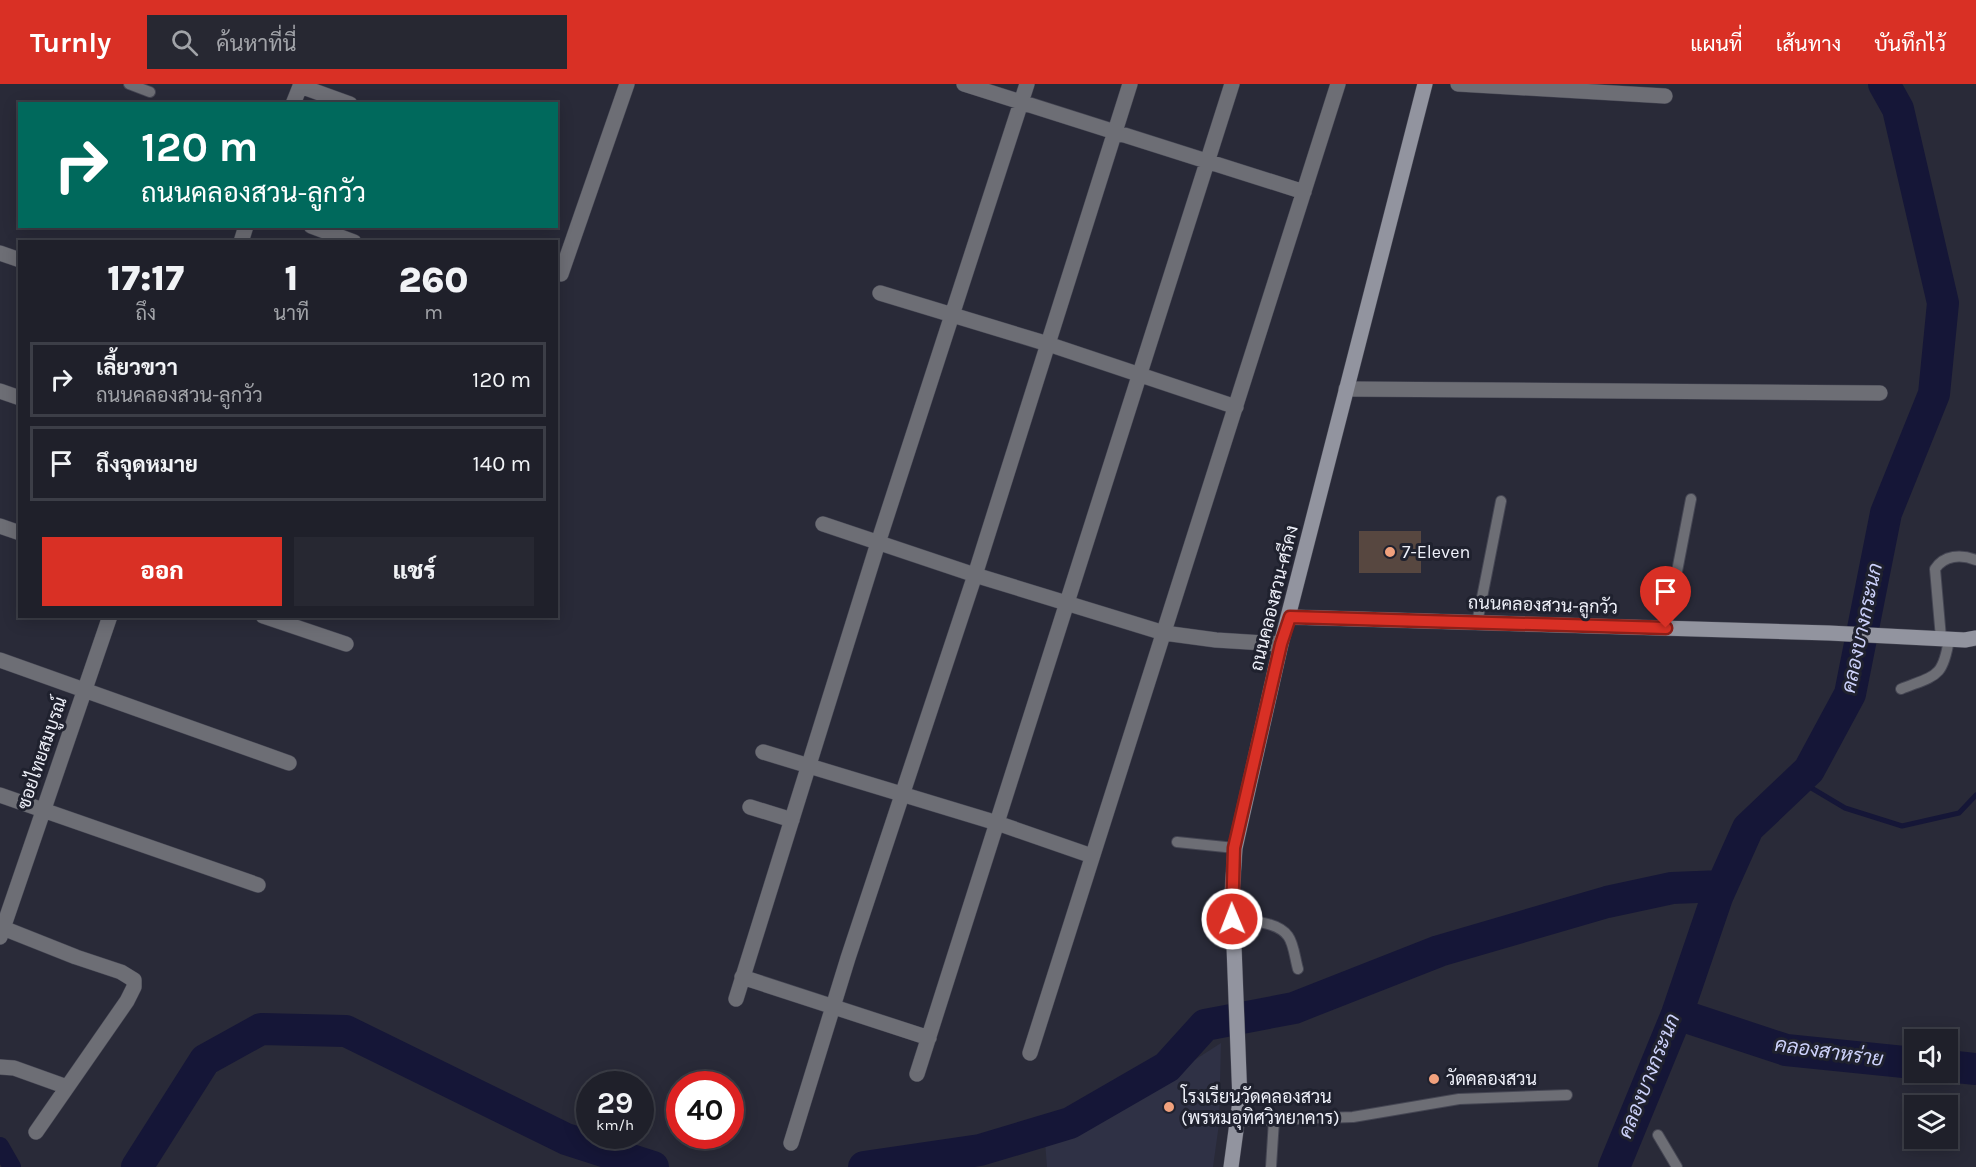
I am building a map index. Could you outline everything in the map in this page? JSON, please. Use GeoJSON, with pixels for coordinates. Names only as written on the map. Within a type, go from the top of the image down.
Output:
{"type":"FeatureCollection","features":[{"type":"Feature","properties":{"kind":"street"},"geometry":{"type":"LineString","coordinates":[[561,274],[627,84]]}},
{"type":"Feature","properties":{"kind":"street"},"geometry":{"type":"LineString","coordinates":[[964,84],[1304,192]]}},
{"type":"Feature","properties":{"kind":"street"},"geometry":{"type":"LineString","coordinates":[[736,999],[878,543],[1027,84]]}},
{"type":"Feature","properties":{"kind":"street"},"geometry":{"type":"LineString","coordinates":[[791,1143],[833,1006],[975,575],[1130,84]]}},
{"type":"Feature","properties":{"kind":"street"},"geometry":{"type":"LineString","coordinates":[[917,1074],[1232,84]]}},
{"type":"Feature","properties":{"kind":"street"},"geometry":{"type":"LineString","coordinates":[[1030,1053],[1338,84]]}},
{"type":"Feature","properties":{"kind":"street","name":"ถนนคลองสวน-ศรีคง"},"geometry":{"type":"LineString","coordinates":[[1231,1167],[1240,1101],[1232,919],[1234,848],[1281,644],[1290,617],[1425,84]]}},
{"type":"Feature","properties":{"kind":"street"},"geometry":{"type":"LineString","coordinates":[[1458,84],[1665,96]]}},
{"type":"Feature","properties":{"kind":"street"},"geometry":{"type":"LineString","coordinates":[[294,102],[301,85],[345,102]]}},
{"type":"Feature","properties":{"kind":"street"},"geometry":{"type":"LineString","coordinates":[[316,228],[349,240]]}},
{"type":"Feature","properties":{"kind":"street"},"geometry":{"type":"LineString","coordinates":[[0,253],[18,259]]}},
{"type":"Feature","properties":{"kind":"street"},"geometry":{"type":"LineString","coordinates":[[880,293],[1140,373],[1236,407]]}},
{"type":"Feature","properties":{"kind":"street"},"geometry":{"type":"LineString","coordinates":[[1346,389],[1880,393]]}},
{"type":"Feature","properties":{"kind":"street"},"geometry":{"type":"LineString","coordinates":[[0,392],[18,397]]}},
{"type":"Feature","properties":{"kind":"street"},"geometry":{"type":"LineString","coordinates":[[823,524],[975,575],[1164,633],[1216,640],[1281,644]]}},
{"type":"Feature","properties":{"kind":"street"},"geometry":{"type":"LineString","coordinates":[[0,526],[18,532]]}},
{"type":"Feature","properties":{"kind":"street","name":"ถนนคลองสวน-ลูกวัว"},"geometry":{"type":"LineString","coordinates":[[1290,617],[1976,638]]}},
{"type":"Feature","properties":{"kind":"street","name":"ซอยไทยสมบูรณ์"},"geometry":{"type":"LineString","coordinates":[[2,933],[110,618]]}},
{"type":"Feature","properties":{"kind":"street"},"geometry":{"type":"LineString","coordinates":[[269,618],[346,644]]}},
{"type":"Feature","properties":{"kind":"street"},"geometry":{"type":"LineString","coordinates":[[0,660],[290,763]]}},
{"type":"Feature","properties":{"kind":"street"},"geometry":{"type":"LineString","coordinates":[[763,752],[997,824],[1092,856]]}},
{"type":"Feature","properties":{"kind":"street"},"geometry":{"type":"LineString","coordinates":[[0,795],[258,885]]}},
{"type":"Feature","properties":{"kind":"street"},"geometry":{"type":"LineString","coordinates":[[750,807],[792,820]]}},
{"type":"Feature","properties":{"kind":"street"},"geometry":{"type":"LineString","coordinates":[[2,933],[121,972],[134,980],[134,987],[127,1001],[36,1132]]}},
{"type":"Feature","properties":{"kind":"street"},"geometry":{"type":"LineString","coordinates":[[742,977],[929,1038]]}},
{"type":"Feature","properties":{"kind":"street"},"geometry":{"type":"LineString","coordinates":[[0,1067],[14,1068],[67,1087]]}},
{"type":"Feature","properties":{"kind":"lane"},"geometry":{"type":"LineString","coordinates":[[129,84],[150,92]]}},
{"type":"Feature","properties":{"kind":"lane"},"geometry":{"type":"LineString","coordinates":[[1666,628],[1691,499]]}},
{"type":"Feature","properties":{"kind":"lane"},"geometry":{"type":"LineString","coordinates":[[1477,623],[1501,501]]}},
{"type":"Feature","properties":{"kind":"lane"},"geometry":{"type":"LineString","coordinates":[[1901,689],[1935,676],[1942,669],[1945,638],[1935,570],[1944,559],[1964,556],[1976,560]]}},
{"type":"Feature","properties":{"kind":"lane"},"geometry":{"type":"LineString","coordinates":[[1177,842],[1234,848]]}},
{"type":"Feature","properties":{"kind":"lane"},"geometry":{"type":"LineString","coordinates":[[1232,919],[1270,925],[1284,932],[1290,937],[1298,969]]}},
{"type":"Feature","properties":{"kind":"lane"},"geometry":{"type":"LineString","coordinates":[[1237,1121],[1353,1117],[1459,1099],[1567,1095]]}},
{"type":"Feature","properties":{"kind":"lane"},"geometry":{"type":"LineString","coordinates":[[1271,1167],[1274,1120]]}},
{"type":"Feature","properties":{"kind":"lane"},"geometry":{"type":"LineString","coordinates":[[1658,1135],[1677,1167]]}},
{"type":"Feature","properties":{"kind":"shaded area","name":"โรงเรียนวัดคลองสวน (พรหมอุทิศวิทยาคาร)"},"geometry":{"type":"Polygon","coordinates":[[[1221,1043],[1219,1124],[1213,1167],[1047,1167],[1045,1142],[1065,1129],[1151,1093],[1176,1072],[1221,1043]]]}},
{"type":"Feature","properties":{"kind":"building","name":"7-Eleven"},"geometry":{"type":"Polygon","coordinates":[[[1359,531],[1421,531],[1421,573],[1359,573],[1359,531]]]}},
{"type":"Feature","properties":{"kind":"waterway","name":"คลองบางกระนก"},"geometry":{"type":"LineString","coordinates":[[1614,1167],[1677,1014],[1717,897],[1748,828],[1809,770],[1850,694],[1886,513],[1934,394],[1943,303],[1898,109],[1884,84]]}},
{"type":"Feature","properties":{"kind":"waterway"},"geometry":{"type":"LineString","coordinates":[[1798,780],[1845,808],[1902,826],[1959,813],[1976,795]]}},
{"type":"Feature","properties":{"kind":"waterway"},"geometry":{"type":"LineString","coordinates":[[864,1167],[980,1150],[1070,1123],[1167,1067],[1205,1025],[1294,1008],[1439,951],[1607,902],[1672,888],[1722,886]]}},
{"type":"Feature","properties":{"kind":"waterway","name":"คลองสาหร่าย"},"geometry":{"type":"LineString","coordinates":[[1677,1014],[1786,1050],[1904,1062]]}},
{"type":"Feature","properties":{"kind":"waterway"},"geometry":{"type":"LineString","coordinates":[[137,1167],[205,1060],[261,1029],[346,1031],[566,1139],[653,1167]]}},
{"type":"Feature","properties":{"kind":"waterway","name":"คลองสาหร่าย"},"geometry":{"type":"LineString","coordinates":[[1958,1067],[1976,1069]]}},
{"type":"Feature","properties":{"kind":"waterway"},"geometry":{"type":"LineString","coordinates":[[0,1146],[12,1167]]}},
{"type":"Feature","properties":{"kind":"place","name":"7-Eleven"},"geometry":{"type":"Point","coordinates":[1390,552]}},
{"type":"Feature","properties":{"kind":"place","name":"วัดคลองสวน"},"geometry":{"type":"Point","coordinates":[1434,1079]}},
{"type":"Feature","properties":{"kind":"place","name":"โรงเรียนวัดคลองสวน (พรหมอุทิศวิทยาคาร)"},"geometry":{"type":"Point","coordinates":[1169,1107]}},
{"type":"Feature","properties":{"kind":"route"},"geometry":{"type":"LineString","coordinates":[[1232,919],[1234,848],[1281,644],[1290,617],[1666,628]]}}]}
